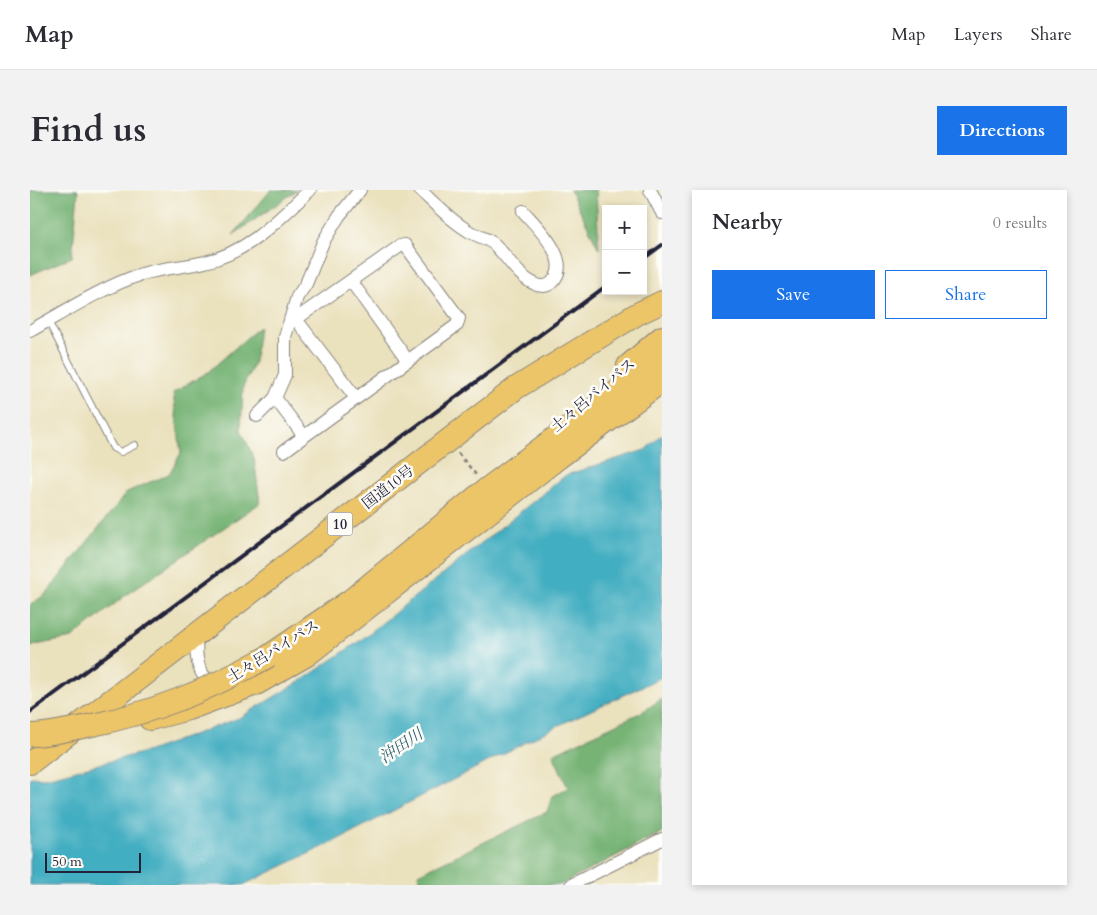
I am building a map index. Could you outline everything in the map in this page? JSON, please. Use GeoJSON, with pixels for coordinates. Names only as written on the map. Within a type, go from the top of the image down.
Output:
{"type":"FeatureCollection","features":[{"type":"Feature","properties":{"kind":"highway","name":"国道10号"},"geometry":{"type":"LineString","coordinates":[[30,764],[516,388],[637,314],[662,302]]}},
{"type":"Feature","properties":{"kind":"highway","name":"土々呂バイパス"},"geometry":{"type":"LineString","coordinates":[[30,735],[41,735],[106,722],[153,710],[271,666],[351,600],[480,487],[502,471],[662,337]]}},
{"type":"Feature","properties":{"kind":"highway","name":"土々呂バイパス"},"geometry":{"type":"LineString","coordinates":[[480,487],[662,358]]}},
{"type":"Feature","properties":{"kind":"highway","name":"国道10号"},"geometry":{"type":"LineString","coordinates":[[30,764],[81,736],[188,709],[256,684],[271,666],[307,656],[558,458],[662,381]]}},
{"type":"Feature","properties":{"kind":"street"},"geometry":{"type":"LineString","coordinates":[[30,331],[119,283],[135,277],[206,262],[244,247],[261,235],[310,190]]}},
{"type":"Feature","properties":{"kind":"street"},"geometry":{"type":"LineString","coordinates":[[257,416],[280,392],[285,375],[285,337],[294,317],[297,297],[306,284],[323,242],[339,216],[360,190]]}},
{"type":"Feature","properties":{"kind":"street"},"geometry":{"type":"LineString","coordinates":[[420,190],[469,232],[493,244],[528,280],[542,286],[547,285],[553,282],[559,264],[549,239],[523,212]]}},
{"type":"Feature","properties":{"kind":"street"},"geometry":{"type":"LineString","coordinates":[[650,190],[662,213]]}},
{"type":"Feature","properties":{"kind":"street"},"geometry":{"type":"LineString","coordinates":[[284,451],[457,325],[458,318],[404,245],[351,282],[294,317]]}},
{"type":"Feature","properties":{"kind":"street"},"geometry":{"type":"LineString","coordinates":[[351,282],[408,360]]}},
{"type":"Feature","properties":{"kind":"street"},"geometry":{"type":"LineString","coordinates":[[294,317],[356,398]]}},
{"type":"Feature","properties":{"kind":"street"},"geometry":{"type":"LineString","coordinates":[[275,398],[304,436]]}},
{"type":"Feature","properties":{"kind":"street"},"geometry":{"type":"LineString","coordinates":[[197,635],[197,660],[206,678],[211,683],[224,686],[246,683],[271,666]]}},
{"type":"Feature","properties":{"kind":"street"},"geometry":{"type":"LineString","coordinates":[[571,885],[662,839]]}},
{"type":"Feature","properties":{"kind":"lane"},"geometry":{"type":"LineString","coordinates":[[48,321],[113,448],[121,452],[135,445]]}},
{"type":"Feature","properties":{"kind":"path"},"geometry":{"type":"LineString","coordinates":[[454,448],[480,487]]}},
{"type":"Feature","properties":{"kind":"green space"},"geometry":{"type":"Polygon","coordinates":[[[30,190],[78,190],[78,192],[72,257],[30,275],[30,190]]]}},
{"type":"Feature","properties":{"kind":"green space"},"geometry":{"type":"Polygon","coordinates":[[[271,190],[297,190],[233,235],[271,190]]]}},
{"type":"Feature","properties":{"kind":"green space"},"geometry":{"type":"Polygon","coordinates":[[[570,190],[596,190],[599,249],[570,190]]]}},
{"type":"Feature","properties":{"kind":"green space"},"geometry":{"type":"Polygon","coordinates":[[[259,327],[254,363],[243,387],[241,430],[254,458],[260,503],[127,594],[72,638],[30,646],[30,605],[46,594],[127,492],[169,474],[181,453],[173,393],[208,372],[259,327]]]}},
{"type":"Feature","properties":{"kind":"green space"},"geometry":{"type":"Polygon","coordinates":[[[662,699],[662,832],[560,885],[423,885],[418,874],[547,812],[552,796],[568,788],[553,754],[642,712],[662,699]]]}},
{"type":"Feature","properties":{"kind":"water","name":"沖田川"},"geometry":{"type":"Polygon","coordinates":[[[662,434],[662,677],[557,726],[329,844],[243,885],[30,885],[30,777],[46,778],[149,751],[239,718],[304,679],[361,640],[566,475],[645,450],[662,434]]]}},
{"type":"Feature","properties":{"kind":"railway"},"geometry":{"type":"LineString","coordinates":[[647,256],[662,245]]}},
{"type":"Feature","properties":{"kind":"railway"},"geometry":{"type":"LineString","coordinates":[[30,712],[602,289]]}}]}
